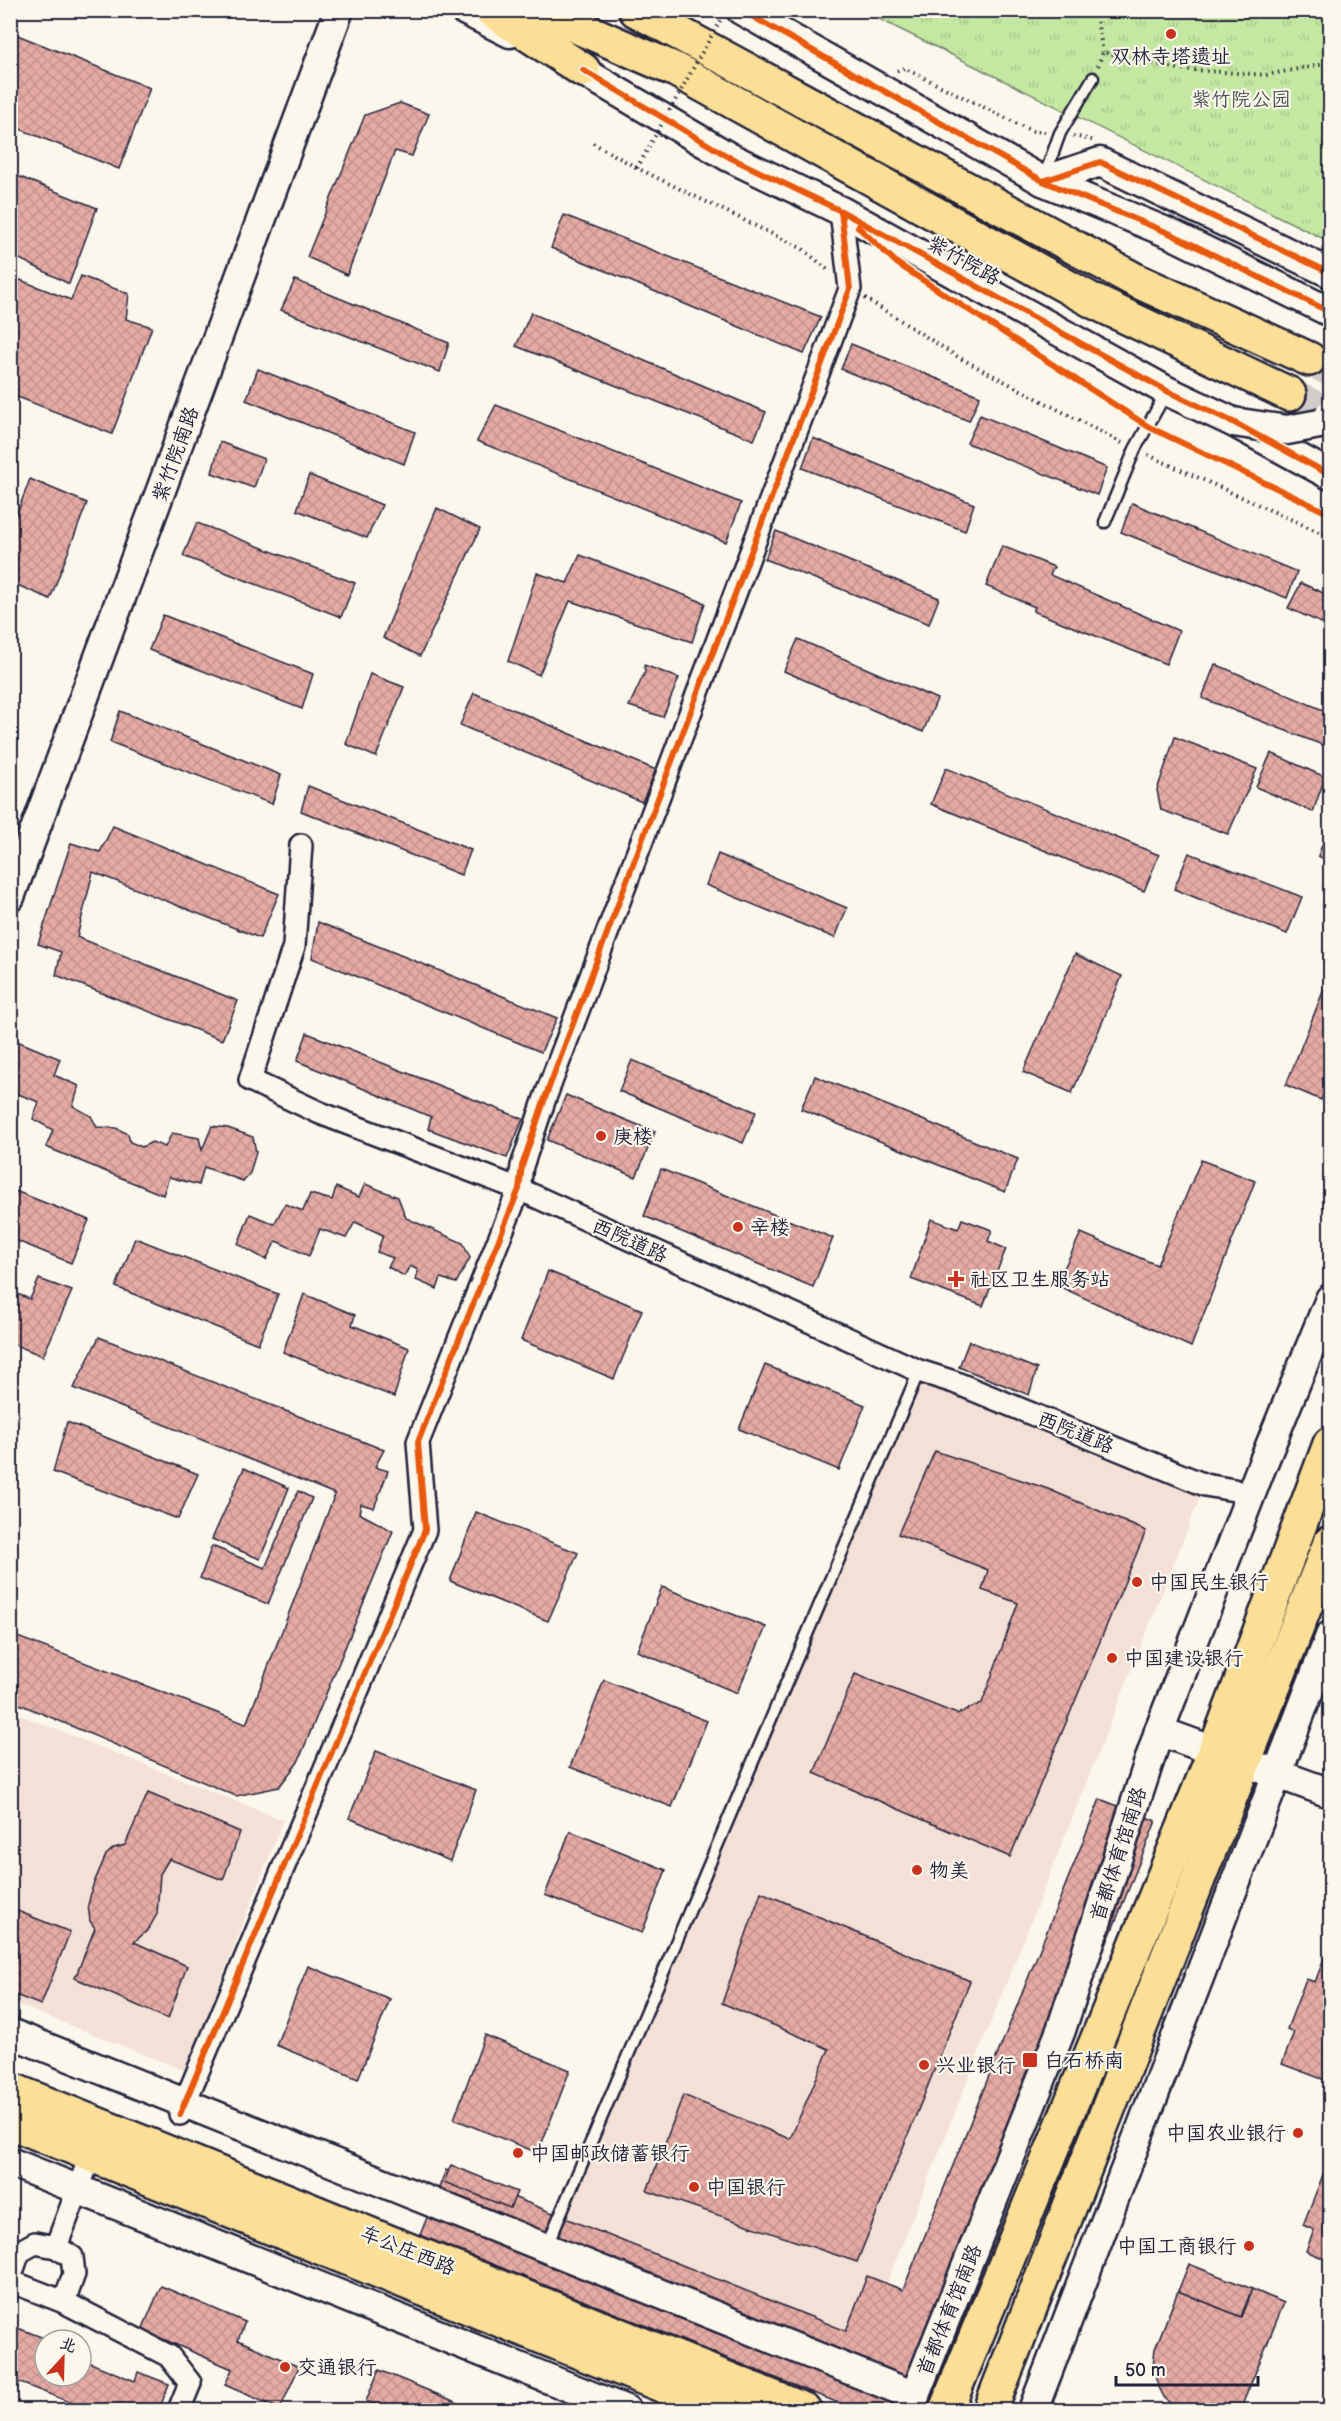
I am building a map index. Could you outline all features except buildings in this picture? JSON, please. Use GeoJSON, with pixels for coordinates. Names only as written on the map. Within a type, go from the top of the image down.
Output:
{"type":"FeatureCollection","features":[{"type":"Feature","properties":{"kind":"main road"},"geometry":{"type":"LineString","coordinates":[[491,10],[583,70]]}},
{"type":"Feature","properties":{"kind":"main road","name":"紫竹院路"},"geometry":{"type":"LineString","coordinates":[[539,10],[676,70],[1093,301],[1289,394]]}},
{"type":"Feature","properties":{"kind":"main road"},"geometry":{"type":"LineString","coordinates":[[636,10],[1135,280],[1309,359]]}},
{"type":"Feature","properties":{"kind":"main road","name":"首都体育馆南路"},"geometry":{"type":"LineString","coordinates":[[946,2410],[1215,1751],[1330,1444]]}},
{"type":"Feature","properties":{"kind":"main road"},"geometry":{"type":"LineString","coordinates":[[990,2410],[1330,1543]]}},
{"type":"Feature","properties":{"kind":"main road","name":"车公庄西路"},"geometry":{"type":"LineString","coordinates":[[10,2090],[97,2141],[723,2410]]}},
{"type":"Feature","properties":{"kind":"main road","name":"车公庄西路"},"geometry":{"type":"LineString","coordinates":[[10,2122],[97,2141],[804,2410]]}},
{"type":"Feature","properties":{"kind":"street","name":"紫竹院南路"},"geometry":{"type":"LineString","coordinates":[[10,897],[339,10]]}},
{"type":"Feature","properties":{"kind":"street","name":"紫竹院路"},"geometry":{"type":"LineString","coordinates":[[464,10],[583,70],[729,157],[841,211],[1167,391],[1233,422],[1330,475]]}},
{"type":"Feature","properties":{"kind":"street"},"geometry":{"type":"LineString","coordinates":[[741,10],[1043,181],[1171,234],[1329,314]]}},
{"type":"Feature","properties":{"kind":"street"},"geometry":{"type":"LineString","coordinates":[[1043,181],[1100,162],[1330,273]]}},
{"type":"Feature","properties":{"kind":"street"},"geometry":{"type":"LineString","coordinates":[[182,2109],[425,1530],[418,1442],[519,1189],[522,1166],[545,1098],[850,289],[841,211]]}},
{"type":"Feature","properties":{"kind":"street"},"geometry":{"type":"LineString","coordinates":[[1233,422],[1287,430],[1325,423],[1330,414]]}},
{"type":"Feature","properties":{"kind":"street","name":"西院道路"},"geometry":{"type":"LineString","coordinates":[[301,845],[294,946],[250,1080],[320,1113],[519,1189],[919,1371],[954,1382],[1205,1485],[1234,1490]]}},
{"type":"Feature","properties":{"kind":"street","name":"首都体育馆南路"},"geometry":{"type":"LineString","coordinates":[[912,2403],[1060,2030],[1159,1731],[1259,1473],[1330,1299]]}},
{"type":"Feature","properties":{"kind":"street"},"geometry":{"type":"LineString","coordinates":[[1034,2410],[1330,1636]]}},
{"type":"Feature","properties":{"kind":"street"},"geometry":{"type":"LineString","coordinates":[[1159,1731],[1330,1793]]}},
{"type":"Feature","properties":{"kind":"street"},"geometry":{"type":"LineString","coordinates":[[10,2033],[182,2109],[546,2249],[912,2403]]}},
{"type":"Feature","properties":{"kind":"street"},"geometry":{"type":"LineString","coordinates":[[56,2247],[97,2141]]}},
{"type":"Feature","properties":{"kind":"street"},"geometry":{"type":"LineString","coordinates":[[10,2162],[626,2410]]}},
{"type":"Feature","properties":{"kind":"street"},"geometry":{"type":"LineString","coordinates":[[64,2302],[75,2274],[72,2257],[56,2247],[35,2243],[19,2252],[10,2280],[64,2302],[169,2356],[190,2383],[179,2410]]}},
{"type":"Feature","properties":{"kind":"lane"},"geometry":{"type":"LineString","coordinates":[[1043,181],[1060,133],[1093,78]]}},
{"type":"Feature","properties":{"kind":"lane"},"geometry":{"type":"LineString","coordinates":[[1105,522],[1135,449],[1167,391]]}},
{"type":"Feature","properties":{"kind":"lane"},"geometry":{"type":"LineString","coordinates":[[546,2249],[919,1371]]}},
{"type":"Feature","properties":{"kind":"path"},"geometry":{"type":"LineString","coordinates":[[637,168],[726,10]]}},
{"type":"Feature","properties":{"kind":"path"},"geometry":{"type":"LineString","coordinates":[[1093,78],[1103,52],[1095,10]]}},
{"type":"Feature","properties":{"kind":"path"},"geometry":{"type":"LineString","coordinates":[[1103,52],[1179,69],[1266,75],[1330,63]]}},
{"type":"Feature","properties":{"kind":"path"},"geometry":{"type":"LineString","coordinates":[[593,143],[637,168],[803,249],[850,289],[958,357],[1135,449],[1330,537]]}},
{"type":"Feature","properties":{"kind":"shaded area"},"geometry":{"type":"Polygon","coordinates":[[[919,1371],[1205,1485],[856,2360],[550,2237],[919,1371]]]}},
{"type":"Feature","properties":{"kind":"shaded area"},"geometry":{"type":"Polygon","coordinates":[[[10,1711],[283,1820],[186,2071],[11,2002],[10,1711]]]}},
{"type":"Feature","properties":{"kind":"green space","name":"紫竹院公园"},"geometry":{"type":"Polygon","coordinates":[[[863,11],[1330,11],[1330,242],[863,11]]]}},
{"type":"Feature","properties":{"kind":"tunnel"},"geometry":{"type":"LineString","coordinates":[[1309,359],[1330,370]]}},
{"type":"Feature","properties":{"kind":"tunnel"},"geometry":{"type":"LineString","coordinates":[[1289,394],[1330,415]]}},
{"type":"Feature","properties":{"kind":"cycle path"},"geometry":{"type":"LineString","coordinates":[[741,10],[1043,181],[1171,234],[1330,312]]}},
{"type":"Feature","properties":{"kind":"cycle path"},"geometry":{"type":"LineString","coordinates":[[583,70],[729,157],[841,211],[1167,391],[1233,422],[1330,475]]}},
{"type":"Feature","properties":{"kind":"cycle path"},"geometry":{"type":"LineString","coordinates":[[1043,181],[1100,162],[1330,273]]}},
{"type":"Feature","properties":{"kind":"cycle path"},"geometry":{"type":"LineString","coordinates":[[180,2114],[425,1530],[418,1442],[519,1189],[522,1166],[545,1098],[850,289],[841,211]]}},
{"type":"Feature","properties":{"kind":"cycle path"},"geometry":{"type":"LineString","coordinates":[[858,227],[898,264],[1149,427],[1330,514]]}},
{"type":"Feature","properties":{"kind":"place","name":"双林寺塔遗址"},"geometry":{"type":"Point","coordinates":[1171,34]}},
{"type":"Feature","properties":{"kind":"place","name":"庚楼"},"geometry":{"type":"Point","coordinates":[601,1136]}},
{"type":"Feature","properties":{"kind":"place","name":"辛楼"},"geometry":{"type":"Point","coordinates":[738,1227]}},
{"type":"Feature","properties":{"kind":"place","name":"社区卫生服务站"},"geometry":{"type":"Point","coordinates":[956,1279]}},
{"type":"Feature","properties":{"kind":"place","name":"中国民生银行"},"geometry":{"type":"Point","coordinates":[1137,1582]}},
{"type":"Feature","properties":{"kind":"place","name":"中国建设银行"},"geometry":{"type":"Point","coordinates":[1112,1658]}},
{"type":"Feature","properties":{"kind":"place","name":"物美"},"geometry":{"type":"Point","coordinates":[917,1870]}},
{"type":"Feature","properties":{"kind":"place","name":"白石桥南"},"geometry":{"type":"Point","coordinates":[1030,2060]}},
{"type":"Feature","properties":{"kind":"place","name":"兴业银行"},"geometry":{"type":"Point","coordinates":[924,2065]}},
{"type":"Feature","properties":{"kind":"place","name":"中国农业银行"},"geometry":{"type":"Point","coordinates":[1298,2133]}},
{"type":"Feature","properties":{"kind":"place","name":"中国邮政储蓄银行"},"geometry":{"type":"Point","coordinates":[518,2153]}},
{"type":"Feature","properties":{"kind":"place","name":"中国银行"},"geometry":{"type":"Point","coordinates":[694,2187]}},
{"type":"Feature","properties":{"kind":"place","name":"中国工商银行"},"geometry":{"type":"Point","coordinates":[1249,2246]}},
{"type":"Feature","properties":{"kind":"place","name":"交通银行"},"geometry":{"type":"Point","coordinates":[285,2367]}}]}
